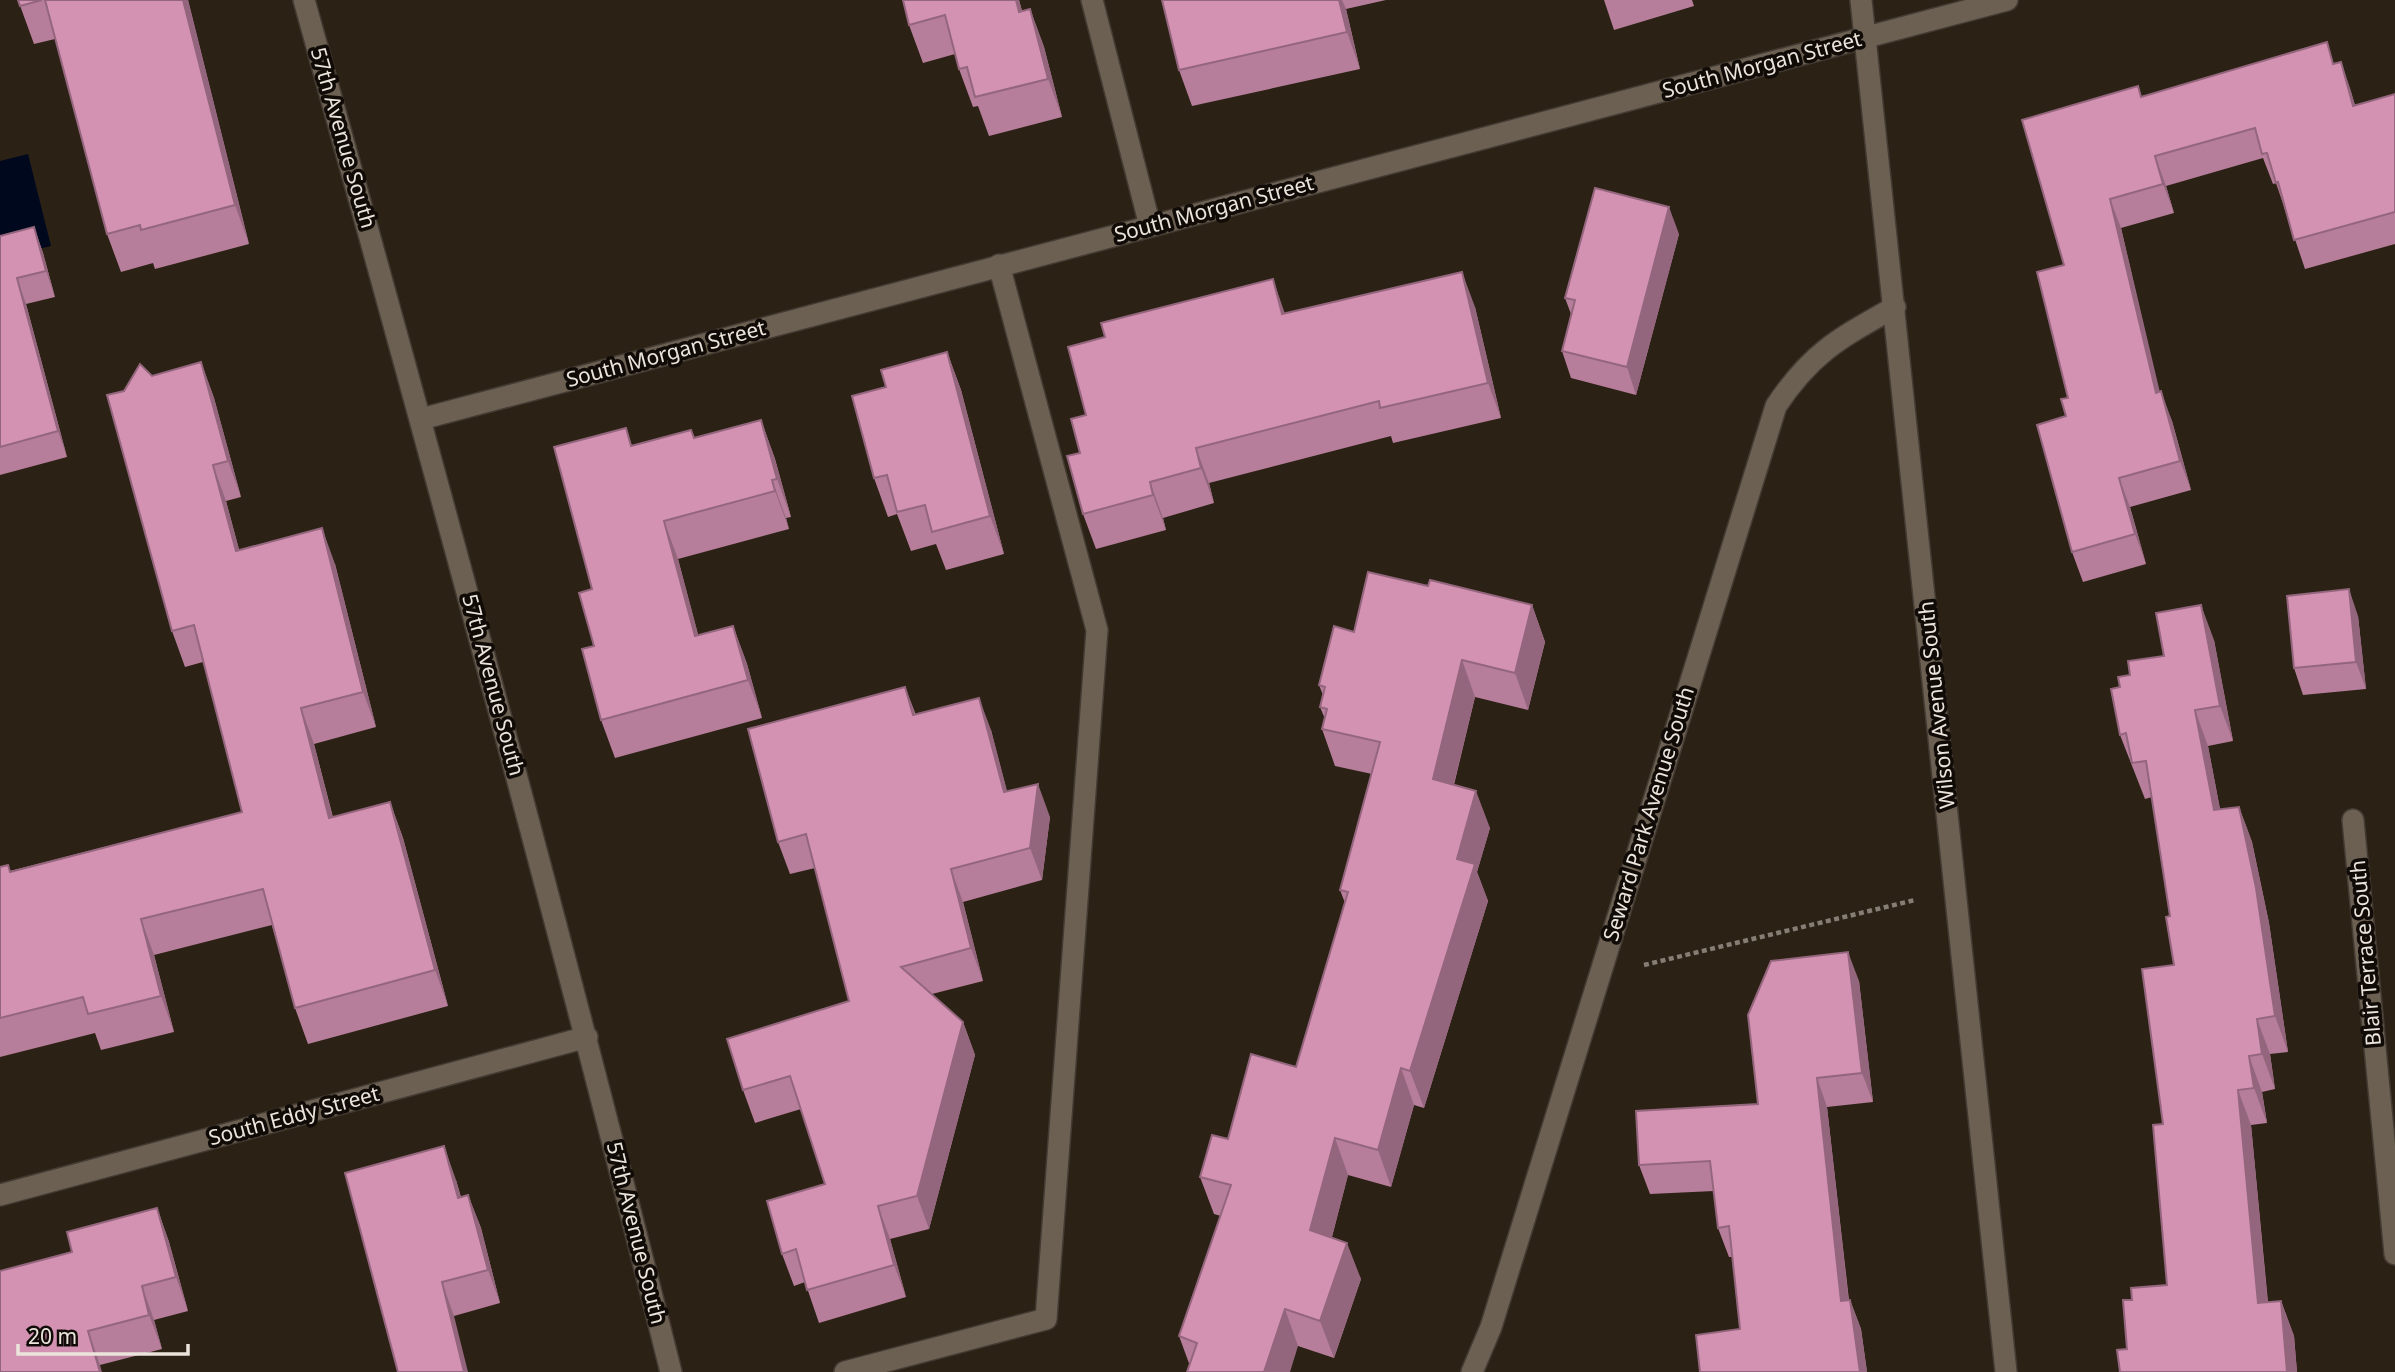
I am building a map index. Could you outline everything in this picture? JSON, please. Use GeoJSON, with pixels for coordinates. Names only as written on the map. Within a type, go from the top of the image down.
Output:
{"type":"FeatureCollection","features":[{"type":"Feature","properties":{"kind":"street","name":"57th Avenue South"},"geometry":{"type":"LineString","coordinates":[[304,0],[421,419],[587,1037],[671,1372]]}},
{"type":"Feature","properties":{"kind":"street"},"geometry":{"type":"LineString","coordinates":[[1092,0],[1150,226]]}},
{"type":"Feature","properties":{"kind":"street"},"geometry":{"type":"LineString","coordinates":[[1861,0],[1866,38]]}},
{"type":"Feature","properties":{"kind":"street","name":"South Morgan Street"},"geometry":{"type":"LineString","coordinates":[[421,419],[2007,0]]}},
{"type":"Feature","properties":{"kind":"street","name":"Wilson Avenue South"},"geometry":{"type":"LineString","coordinates":[[1866,38],[2006,1372]]}},
{"type":"Feature","properties":{"kind":"street"},"geometry":{"type":"LineString","coordinates":[[845,1372],[1046,1319],[1097,630],[999,265]]}},
{"type":"Feature","properties":{"kind":"street","name":"Seward Park Avenue South"},"geometry":{"type":"LineString","coordinates":[[1472,1372],[1490,1327],[1776,406],[1795,377],[1832,342],[1895,307]]}},
{"type":"Feature","properties":{"kind":"street","name":"Blair Terrace South"},"geometry":{"type":"LineString","coordinates":[[2354,820],[2395,1254]]}},
{"type":"Feature","properties":{"kind":"street","name":"South Eddy Street"},"geometry":{"type":"LineString","coordinates":[[0,1195],[587,1037]]}},
{"type":"Feature","properties":{"kind":"path"},"geometry":{"type":"LineString","coordinates":[[1599,976],[1956,889]]}},
{"type":"Feature","properties":{"kind":"water"},"geometry":{"type":"Polygon","coordinates":[[[28,154],[51,246],[0,258],[0,161],[28,154]]]}},
{"type":"Feature","properties":{"kind":"building"},"geometry":{"type":"Polygon","coordinates":[[[18,0],[42,0],[20,6],[18,0]]]}},
{"type":"Feature","properties":{"kind":"building"},"geometry":{"type":"Polygon","coordinates":[[[45,0],[183,0],[235,205],[141,230],[140,225],[107,234],[45,0]]]}},
{"type":"Feature","properties":{"kind":"building"},"geometry":{"type":"Polygon","coordinates":[[[903,0],[1016,0],[1019,12],[1030,9],[1048,79],[975,97],[967,67],[959,69],[945,15],[909,25],[903,0]]]}},
{"type":"Feature","properties":{"kind":"building"},"geometry":{"type":"Polygon","coordinates":[[[1162,0],[1339,0],[1347,32],[1179,70],[1162,0]]]}},
{"type":"Feature","properties":{"kind":"building"},"geometry":{"type":"Polygon","coordinates":[[[2327,42],[2333,64],[2341,62],[2353,106],[2395,94],[2395,212],[2294,240],[2278,182],[2276,183],[2267,153],[2262,154],[2255,128],[2155,156],[2163,184],[2110,199],[2156,393],[2161,391],[2180,461],[2119,478],[2135,534],[2072,552],[2037,425],[2066,416],[2061,399],[2068,398],[2037,272],[2064,265],[2022,120],[2138,86],[2141,97],[2327,42]]]}},
{"type":"Feature","properties":{"kind":"building"},"geometry":{"type":"Polygon","coordinates":[[[1595,188],[1669,207],[1627,367],[1562,351],[1575,300],[1565,298],[1595,188]]]}},
{"type":"Feature","properties":{"kind":"building"},"geometry":{"type":"Polygon","coordinates":[[[34,227],[46,271],[17,278],[58,431],[0,447],[0,236],[34,227]]]}},
{"type":"Feature","properties":{"kind":"building"},"geometry":{"type":"Polygon","coordinates":[[[1462,272],[1488,383],[1380,408],[1379,401],[1196,448],[1201,468],[1150,482],[1153,495],[1083,514],[1067,456],[1080,453],[1071,419],[1086,415],[1068,347],[1105,337],[1101,323],[1273,279],[1282,314],[1462,272]]]}},
{"type":"Feature","properties":{"kind":"building"},"geometry":{"type":"Polygon","coordinates":[[[947,352],[990,516],[932,532],[925,505],[897,512],[887,475],[874,478],[852,396],[886,387],[881,370],[947,352]]]}},
{"type":"Feature","properties":{"kind":"building"},"geometry":{"type":"Polygon","coordinates":[[[201,362],[228,461],[213,465],[236,551],[322,528],[363,692],[301,708],[329,818],[390,802],[435,970],[295,1008],[263,889],[141,919],[161,996],[88,1014],[83,997],[0,1018],[0,867],[8,865],[10,872],[242,812],[194,625],[172,631],[107,395],[124,391],[140,364],[152,376],[201,362]]]}},
{"type":"Feature","properties":{"kind":"building"},"geometry":{"type":"Polygon","coordinates":[[[761,420],[777,479],[772,480],[775,491],[664,521],[695,636],[733,626],[748,680],[601,720],[582,649],[594,646],[579,593],[592,589],[554,447],[626,428],[631,446],[691,430],[694,438],[761,420]]]}},
{"type":"Feature","properties":{"kind":"building"},"geometry":{"type":"Polygon","coordinates":[[[1368,572],[1428,586],[1430,580],[1532,605],[1515,673],[1462,660],[1433,779],[1476,791],[1457,859],[1475,864],[1410,1071],[1401,1068],[1378,1150],[1335,1138],[1310,1230],[1347,1243],[1320,1321],[1285,1309],[1264,1372],[1187,1372],[1197,1343],[1179,1336],[1231,1185],[1200,1177],[1212,1135],[1228,1139],[1251,1054],[1296,1067],[1348,892],[1340,890],[1380,742],[1322,729],[1327,709],[1320,707],[1325,687],[1319,685],[1334,626],[1354,632],[1368,572]]]}},
{"type":"Feature","properties":{"kind":"building"},"geometry":{"type":"Polygon","coordinates":[[[2349,589],[2356,662],[2294,668],[2287,596],[2349,589]]]}},
{"type":"Feature","properties":{"kind":"building"},"geometry":{"type":"Polygon","coordinates":[[[2201,605],[2220,706],[2195,710],[2214,810],[2239,807],[2256,888],[2275,1016],[2257,1019],[2262,1054],[2249,1056],[2254,1088],[2238,1090],[2258,1303],[2281,1301],[2287,1372],[2120,1372],[2117,1350],[2127,1349],[2123,1300],[2132,1300],[2131,1288],[2167,1285],[2153,1125],[2163,1124],[2142,969],[2174,965],[2166,917],[2170,916],[2146,761],[2132,763],[2126,733],[2120,735],[2111,689],[2120,687],[2118,677],[2130,675],[2128,661],[2164,656],[2156,613],[2201,605]]]}},
{"type":"Feature","properties":{"kind":"building"},"geometry":{"type":"Polygon","coordinates":[[[905,687],[913,715],[979,698],[1004,792],[1038,784],[1030,848],[951,869],[971,948],[901,967],[963,1022],[917,1196],[878,1206],[894,1265],[807,1290],[796,1249],[782,1254],[767,1201],[825,1184],[790,1076],[743,1090],[727,1039],[849,1001],[806,834],[778,842],[748,729],[905,687]]]}},
{"type":"Feature","properties":{"kind":"building"},"geometry":{"type":"Polygon","coordinates":[[[1848,952],[1862,1073],[1817,1078],[1841,1301],[1850,1300],[1860,1372],[1700,1372],[1696,1335],[1740,1329],[1729,1226],[1718,1228],[1710,1161],[1639,1165],[1636,1111],[1758,1104],[1748,1015],[1771,961],[1848,952]]]}},
{"type":"Feature","properties":{"kind":"building"},"geometry":{"type":"Polygon","coordinates":[[[444,1146],[458,1198],[468,1195],[488,1270],[442,1282],[464,1372],[398,1372],[345,1173],[444,1146]]]}},
{"type":"Feature","properties":{"kind":"building"},"geometry":{"type":"Polygon","coordinates":[[[157,1208],[176,1277],[142,1286],[149,1315],[88,1331],[100,1372],[0,1372],[0,1271],[72,1252],[67,1232],[157,1208]]]}}]}
